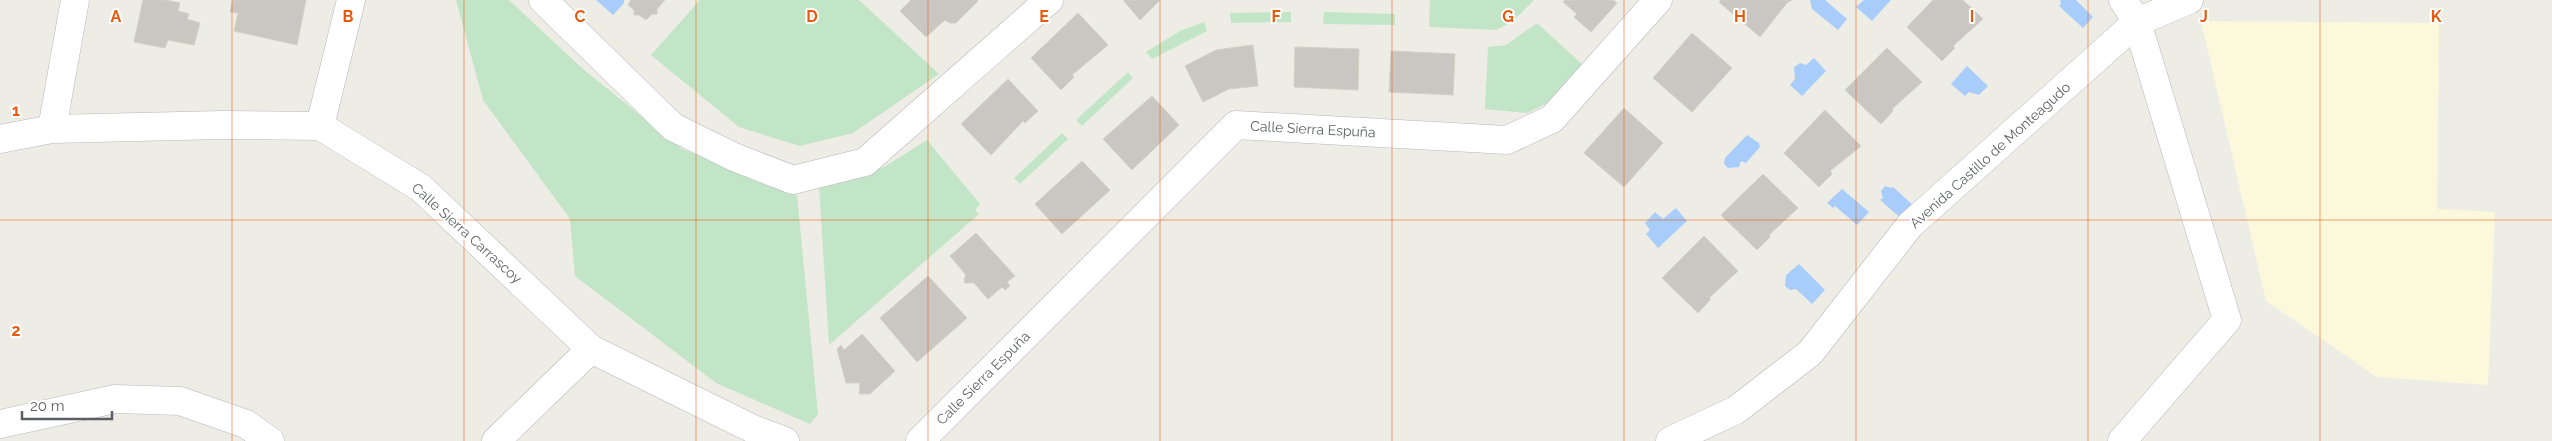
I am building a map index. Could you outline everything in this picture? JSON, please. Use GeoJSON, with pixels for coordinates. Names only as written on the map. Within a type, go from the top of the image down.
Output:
{"type":"FeatureCollection","features":[{"type":"Feature","properties":{"kind":"street"},"geometry":{"type":"LineString","coordinates":[[52,129],[76,0]]}},
{"type":"Feature","properties":{"kind":"street"},"geometry":{"type":"LineString","coordinates":[[0,139],[52,129],[222,125],[320,126],[351,0]]}},
{"type":"Feature","properties":{"kind":"street"},"geometry":{"type":"LineString","coordinates":[[543,0],[674,128],[734,157],[793,180],[865,162],[1049,0]]}},
{"type":"Feature","properties":{"kind":"street","name":"Calle Sierra Espuña"},"geometry":{"type":"LineString","coordinates":[[920,441],[1236,125],[1507,140],[1552,119],[1658,0]]}},
{"type":"Feature","properties":{"kind":"street","name":"Avenida Castillo de Monteagudo"},"geometry":{"type":"LineString","coordinates":[[1670,441],[1736,410],[1810,353],[1910,225],[2130,11],[2189,0]]}},
{"type":"Feature","properties":{"kind":"street"},"geometry":{"type":"LineString","coordinates":[[2122,441],[2227,320],[2130,11]]}},
{"type":"Feature","properties":{"kind":"street","name":"Calle Sierra Carrascoy"},"geometry":{"type":"LineString","coordinates":[[320,126],[420,188],[592,348],[753,429],[785,441]]}},
{"type":"Feature","properties":{"kind":"street"},"geometry":{"type":"LineString","coordinates":[[496,441],[592,348]]}},
{"type":"Feature","properties":{"kind":"street"},"geometry":{"type":"LineString","coordinates":[[0,424],[115,399],[180,401],[246,424],[270,441]]}},
{"type":"Feature","properties":{"kind":"shaded area"},"geometry":{"type":"Polygon","coordinates":[[[2201,21],[2439,23],[2437,209],[2495,212],[2488,385],[2377,377],[2266,301],[2201,21]]]}},
{"type":"Feature","properties":{"kind":"green space"},"geometry":{"type":"Polygon","coordinates":[[[456,0],[509,0],[583,69],[682,149],[797,195],[818,414],[810,424],[716,383],[575,276],[570,219],[483,100],[456,0]]]}},
{"type":"Feature","properties":{"kind":"green space"},"geometry":{"type":"Polygon","coordinates":[[[700,0],[859,0],[939,74],[853,133],[800,146],[739,127],[651,55],[700,0]]]}},
{"type":"Feature","properties":{"kind":"green space"},"geometry":{"type":"Polygon","coordinates":[[[1430,0],[1534,0],[1512,22],[1496,30],[1429,27],[1430,0]]]}},
{"type":"Feature","properties":{"kind":"green space"},"geometry":{"type":"Polygon","coordinates":[[[1291,12],[1291,22],[1231,23],[1230,13],[1291,12]]]}},
{"type":"Feature","properties":{"kind":"green space"},"geometry":{"type":"Polygon","coordinates":[[[1324,12],[1395,14],[1395,25],[1323,24],[1324,12]]]}},
{"type":"Feature","properties":{"kind":"green space"},"geometry":{"type":"Polygon","coordinates":[[[1204,22],[1207,31],[1152,59],[1146,52],[1180,31],[1204,22]]]}},
{"type":"Feature","properties":{"kind":"green space"},"geometry":{"type":"Polygon","coordinates":[[[1537,23],[1583,65],[1556,99],[1527,113],[1485,109],[1488,47],[1506,45],[1537,23]]]}},
{"type":"Feature","properties":{"kind":"green space"},"geometry":{"type":"Polygon","coordinates":[[[1128,72],[1133,78],[1082,126],[1076,120],[1128,72]]]}},
{"type":"Feature","properties":{"kind":"green space"},"geometry":{"type":"Polygon","coordinates":[[[1062,133],[1068,139],[1020,184],[1014,178],[1062,133]]]}},
{"type":"Feature","properties":{"kind":"green space"},"geometry":{"type":"Polygon","coordinates":[[[927,140],[980,204],[975,210],[979,214],[829,345],[819,185],[861,177],[884,167],[927,140]]]}},
{"type":"Feature","properties":{"kind":"water"},"geometry":{"type":"Polygon","coordinates":[[[596,0],[624,0],[624,3],[613,15],[596,0]]]}},
{"type":"Feature","properties":{"kind":"water"},"geometry":{"type":"Polygon","coordinates":[[[1810,0],[1825,0],[1847,19],[1838,30],[1812,9],[1810,0]]]}},
{"type":"Feature","properties":{"kind":"water"},"geometry":{"type":"Polygon","coordinates":[[[1864,0],[1891,0],[1872,21],[1856,7],[1864,0]]]}},
{"type":"Feature","properties":{"kind":"water"},"geometry":{"type":"Polygon","coordinates":[[[2060,0],[2076,0],[2093,17],[2083,28],[2059,6],[2061,4],[2060,0]]]}},
{"type":"Feature","properties":{"kind":"water"},"geometry":{"type":"Polygon","coordinates":[[[1814,58],[1826,71],[1802,96],[1790,85],[1795,79],[1794,67],[1800,63],[1806,65],[1814,58]]]}},
{"type":"Feature","properties":{"kind":"water"},"geometry":{"type":"Polygon","coordinates":[[[1967,66],[1988,86],[1979,95],[1969,92],[1965,96],[1951,84],[1967,66]]]}},
{"type":"Feature","properties":{"kind":"water"},"geometry":{"type":"Polygon","coordinates":[[[1747,135],[1759,143],[1760,147],[1746,163],[1741,161],[1739,167],[1728,168],[1724,164],[1725,158],[1747,135]]]}},
{"type":"Feature","properties":{"kind":"water"},"geometry":{"type":"Polygon","coordinates":[[[1885,186],[1893,187],[1915,207],[1903,220],[1880,200],[1883,198],[1881,191],[1885,186]]]}},
{"type":"Feature","properties":{"kind":"water"},"geometry":{"type":"Polygon","coordinates":[[[1842,189],[1869,212],[1857,225],[1835,206],[1833,208],[1827,203],[1842,189]]]}},
{"type":"Feature","properties":{"kind":"water"},"geometry":{"type":"Polygon","coordinates":[[[1676,208],[1687,221],[1658,248],[1646,234],[1650,230],[1645,223],[1655,212],[1663,219],[1676,208]]]}},
{"type":"Feature","properties":{"kind":"water"},"geometry":{"type":"Polygon","coordinates":[[[1799,264],[1825,290],[1812,304],[1796,289],[1790,290],[1785,286],[1786,275],[1799,264]]]}},
{"type":"Feature","properties":{"kind":"building"},"geometry":{"type":"Polygon","coordinates":[[[143,0],[166,0],[180,3],[178,11],[189,14],[187,19],[200,23],[194,45],[168,40],[165,48],[134,42],[143,0]]]}},
{"type":"Feature","properties":{"kind":"building"},"geometry":{"type":"Polygon","coordinates":[[[233,0],[306,0],[297,45],[234,31],[238,13],[230,12],[233,0]]]}},
{"type":"Feature","properties":{"kind":"building"},"geometry":{"type":"Polygon","coordinates":[[[631,0],[665,0],[657,9],[657,14],[652,14],[646,20],[639,15],[634,15],[634,10],[628,5],[631,0]]]}},
{"type":"Feature","properties":{"kind":"building"},"geometry":{"type":"Polygon","coordinates":[[[911,0],[978,1],[956,23],[950,23],[945,20],[926,37],[900,11],[911,0]]]}},
{"type":"Feature","properties":{"kind":"building"},"geometry":{"type":"Polygon","coordinates":[[[1123,0],[1160,0],[1140,20],[1123,0]]]}},
{"type":"Feature","properties":{"kind":"building"},"geometry":{"type":"Polygon","coordinates":[[[1565,0],[1613,0],[1617,3],[1591,32],[1574,17],[1577,14],[1563,2],[1565,0]]]}},
{"type":"Feature","properties":{"kind":"building"},"geometry":{"type":"Polygon","coordinates":[[[1721,0],[1792,0],[1787,3],[1760,37],[1719,2],[1721,0]]]}},
{"type":"Feature","properties":{"kind":"building"},"geometry":{"type":"Polygon","coordinates":[[[1933,0],[1963,0],[1983,19],[1953,46],[1955,48],[1942,61],[1907,27],[1933,0]]]}},
{"type":"Feature","properties":{"kind":"building"},"geometry":{"type":"Polygon","coordinates":[[[1078,13],[1108,45],[1072,75],[1074,77],[1061,90],[1031,58],[1078,13]]]}},
{"type":"Feature","properties":{"kind":"building"},"geometry":{"type":"Polygon","coordinates":[[[1692,33],[1732,68],[1692,112],[1653,78],[1692,33]]]}},
{"type":"Feature","properties":{"kind":"building"},"geometry":{"type":"Polygon","coordinates":[[[1253,45],[1258,86],[1229,89],[1203,102],[1185,66],[1216,50],[1253,45]]]}},
{"type":"Feature","properties":{"kind":"building"},"geometry":{"type":"Polygon","coordinates":[[[1295,47],[1359,49],[1358,90],[1294,87],[1295,47]]]}},
{"type":"Feature","properties":{"kind":"building"},"geometry":{"type":"Polygon","coordinates":[[[1887,48],[1922,82],[1892,109],[1893,111],[1881,124],[1845,90],[1887,48]]]}},
{"type":"Feature","properties":{"kind":"building"},"geometry":{"type":"Polygon","coordinates":[[[1391,51],[1455,54],[1453,95],[1389,92],[1391,51]]]}},
{"type":"Feature","properties":{"kind":"building"},"geometry":{"type":"Polygon","coordinates":[[[1008,79],[1038,111],[1025,123],[1023,121],[991,155],[961,124],[1008,79]]]}},
{"type":"Feature","properties":{"kind":"building"},"geometry":{"type":"Polygon","coordinates":[[[1152,96],[1179,125],[1132,170],[1103,139],[1152,96]]]}},
{"type":"Feature","properties":{"kind":"building"},"geometry":{"type":"Polygon","coordinates":[[[1624,108],[1663,143],[1624,187],[1584,153],[1624,108]]]}},
{"type":"Feature","properties":{"kind":"building"},"geometry":{"type":"Polygon","coordinates":[[[1825,110],[1861,146],[1830,171],[1832,174],[1819,187],[1784,153],[1825,110]]]}},
{"type":"Feature","properties":{"kind":"building"},"geometry":{"type":"Polygon","coordinates":[[[1082,161],[1110,190],[1062,234],[1035,204],[1082,161]]]}},
{"type":"Feature","properties":{"kind":"building"},"geometry":{"type":"Polygon","coordinates":[[[1763,174],[1798,208],[1769,235],[1770,237],[1757,250],[1721,215],[1763,174]]]}},
{"type":"Feature","properties":{"kind":"building"},"geometry":{"type":"Polygon","coordinates":[[[976,233],[1015,276],[1007,282],[1010,286],[1005,290],[1002,287],[988,299],[974,283],[965,283],[966,275],[950,256],[976,233]]]}},
{"type":"Feature","properties":{"kind":"building"},"geometry":{"type":"Polygon","coordinates":[[[1704,236],[1738,271],[1709,298],[1711,299],[1698,313],[1662,278],[1704,236]]]}},
{"type":"Feature","properties":{"kind":"building"},"geometry":{"type":"Polygon","coordinates":[[[928,276],[967,318],[917,362],[880,318],[928,276]]]}},
{"type":"Feature","properties":{"kind":"building"},"geometry":{"type":"Polygon","coordinates":[[[862,334],[895,371],[870,394],[859,394],[860,383],[846,383],[837,349],[841,345],[844,350],[862,334]]]}}]}
